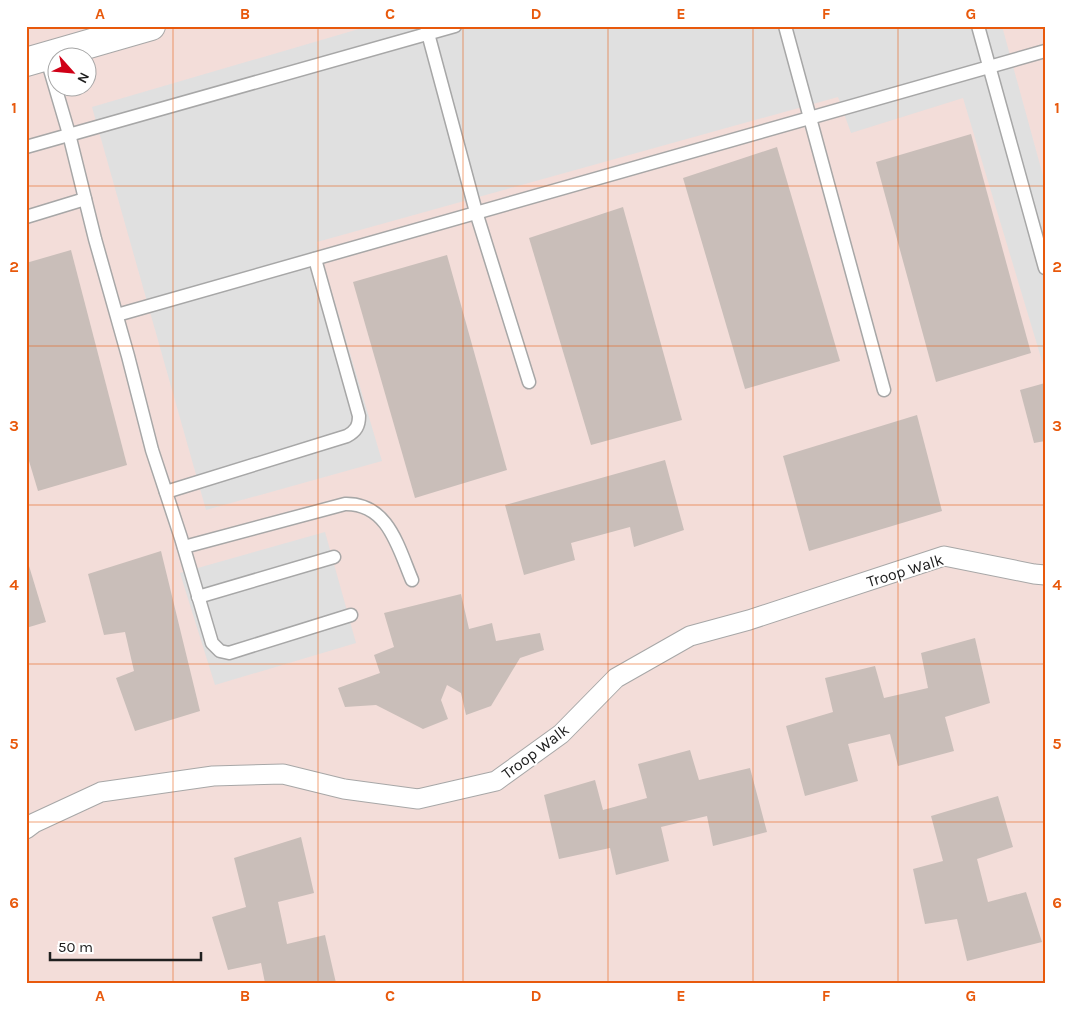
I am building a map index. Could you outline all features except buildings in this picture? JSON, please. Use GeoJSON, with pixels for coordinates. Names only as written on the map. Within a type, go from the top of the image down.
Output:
{"type":"FeatureCollection","features":[{"type":"Feature","properties":{"kind":"street"},"geometry":{"type":"LineString","coordinates":[[36,59],[151,26]]}},
{"type":"Feature","properties":{"kind":"street","name":"Troop Walk"},"geometry":{"type":"LineString","coordinates":[[26,829],[34,823],[101,792],[213,776],[283,774],[344,789],[418,799],[496,780],[561,734],[616,678],[690,636],[749,620],[944,556],[1045,575]]}},
{"type":"Feature","properties":{"kind":"lane"},"geometry":{"type":"LineString","coordinates":[[26,147],[427,30],[455,26]]}},
{"type":"Feature","properties":{"kind":"lane"},"geometry":{"type":"LineString","coordinates":[[785,26],[884,390]]}},
{"type":"Feature","properties":{"kind":"lane"},"geometry":{"type":"LineString","coordinates":[[978,26],[1045,268]]}},
{"type":"Feature","properties":{"kind":"lane"},"geometry":{"type":"LineString","coordinates":[[427,30],[476,212],[529,382]]}},
{"type":"Feature","properties":{"kind":"lane"},"geometry":{"type":"LineString","coordinates":[[117,315],[1045,51]]}},
{"type":"Feature","properties":{"kind":"lane"},"geometry":{"type":"LineString","coordinates":[[36,59],[69,134],[152,450],[184,547],[212,643],[220,651],[229,653],[350,615]]}},
{"type":"Feature","properties":{"kind":"lane"},"geometry":{"type":"LineString","coordinates":[[26,217],[85,200]]}},
{"type":"Feature","properties":{"kind":"lane"},"geometry":{"type":"LineString","coordinates":[[166,492],[355,432],[359,424],[359,416],[314,259]]}},
{"type":"Feature","properties":{"kind":"lane"},"geometry":{"type":"LineString","coordinates":[[184,547],[345,504],[357,504],[369,508],[389,528],[412,580]]}},
{"type":"Feature","properties":{"kind":"lane"},"geometry":{"type":"LineString","coordinates":[[198,597],[334,557]]}},
{"type":"Feature","properties":{"kind":"shaded area"},"geometry":{"type":"Polygon","coordinates":[[[26,26],[1045,26],[1045,983],[26,983],[26,26]]]}},
{"type":"Feature","properties":{"kind":"shaded area"},"geometry":{"type":"Polygon","coordinates":[[[369,26],[1002,26],[1045,183],[1045,371],[963,98],[851,133],[838,97],[317,242],[382,461],[206,510],[92,107],[369,26]]]}},
{"type":"Feature","properties":{"kind":"shaded area"},"geometry":{"type":"Polygon","coordinates":[[[325,532],[356,643],[215,685],[180,573],[325,532]]]}}]}
